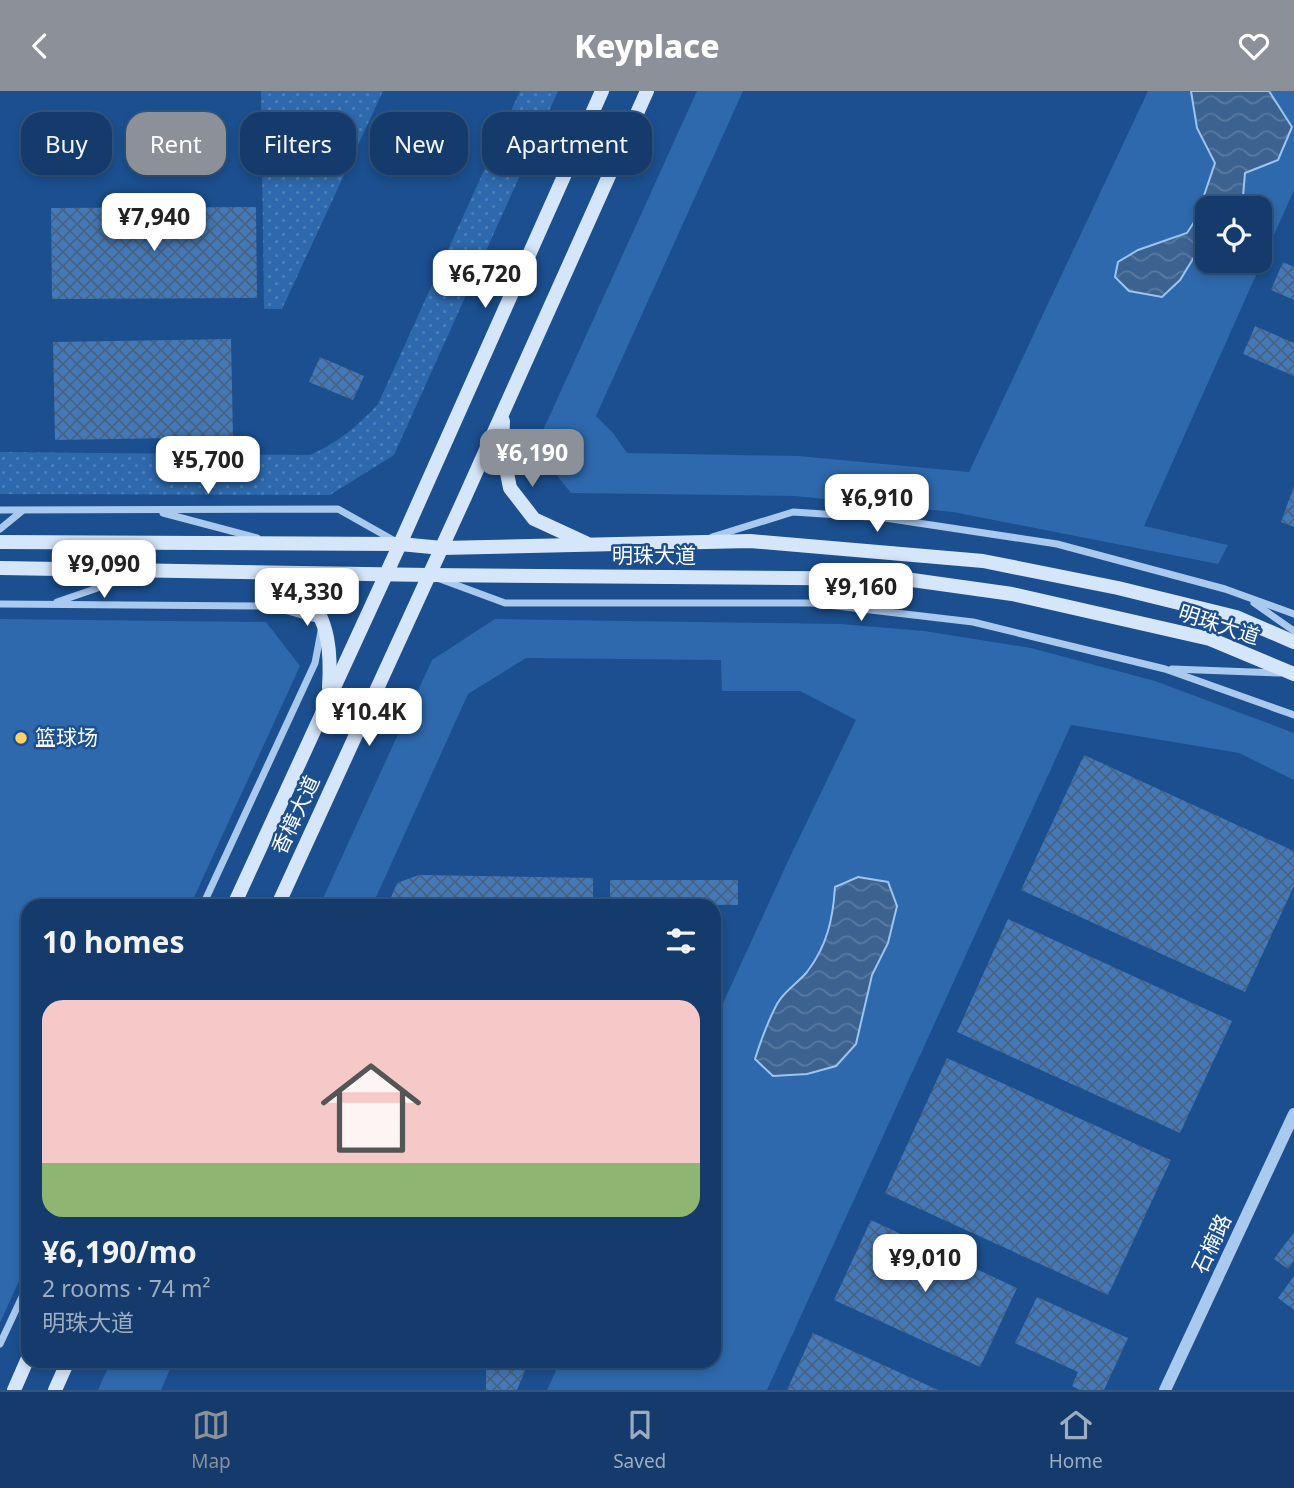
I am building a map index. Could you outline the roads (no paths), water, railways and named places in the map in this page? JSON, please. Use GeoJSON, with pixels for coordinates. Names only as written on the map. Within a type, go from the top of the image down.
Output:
{"type":"FeatureCollection","features":[{"type":"Feature","properties":{"kind":"main road","name":"香樟大道"},"geometry":{"type":"LineString","coordinates":[[237,899],[387,573],[602,91]]}},
{"type":"Feature","properties":{"kind":"main road","name":"香樟大道"},"geometry":{"type":"LineString","coordinates":[[281,899],[647,91]]}},
{"type":"Feature","properties":{"kind":"main road"},"geometry":{"type":"LineString","coordinates":[[503,412],[502,448],[509,488],[534,519],[591,545]]}},
{"type":"Feature","properties":{"kind":"main road","name":"明珠大道"},"geometry":{"type":"LineString","coordinates":[[0,542],[400,544],[442,548],[750,541],[983,561],[1236,617],[1294,642]]}},
{"type":"Feature","properties":{"kind":"main road","name":"明珠大道"},"geometry":{"type":"LineString","coordinates":[[0,568],[905,579],[1012,594],[1210,639],[1293,674]]}},
{"type":"Feature","properties":{"kind":"main road"},"geometry":{"type":"LineString","coordinates":[[262,571],[304,593],[323,621],[331,656],[329,697]]}},
{"type":"Feature","properties":{"kind":"main road"},"geometry":{"type":"LineString","coordinates":[[14,1390],[24,1368]]}},
{"type":"Feature","properties":{"kind":"main road"},"geometry":{"type":"LineString","coordinates":[[55,1390],[65,1368]]}},
{"type":"Feature","properties":{"kind":"street"},"geometry":{"type":"LineString","coordinates":[[0,510],[338,509],[400,544]]}},
{"type":"Feature","properties":{"kind":"street"},"geometry":{"type":"LineString","coordinates":[[0,529],[23,510]]}},
{"type":"Feature","properties":{"kind":"street"},"geometry":{"type":"LineString","coordinates":[[152,510],[274,543]]}},
{"type":"Feature","properties":{"kind":"street"},"geometry":{"type":"LineString","coordinates":[[693,543],[793,512],[885,518],[1057,544],[1225,589],[1294,614]]}},
{"type":"Feature","properties":{"kind":"street"},"geometry":{"type":"LineString","coordinates":[[50,604],[150,570]]}},
{"type":"Feature","properties":{"kind":"street"},"geometry":{"type":"LineString","coordinates":[[429,575],[505,603],[811,603],[973,622],[1165,669],[1294,715]]}},
{"type":"Feature","properties":{"kind":"street"},"geometry":{"type":"LineString","coordinates":[[1244,596],[1294,631]]}},
{"type":"Feature","properties":{"kind":"street"},"geometry":{"type":"LineString","coordinates":[[0,604],[270,605],[323,621],[314,663],[206,899]]}},
{"type":"Feature","properties":{"kind":"street"},"geometry":{"type":"LineString","coordinates":[[1165,669],[1293,674]]}},
{"type":"Feature","properties":{"kind":"street","name":"石楠路"},"geometry":{"type":"LineString","coordinates":[[1165,1390],[1294,1114]]}},
{"type":"Feature","properties":{"kind":"street"},"geometry":{"type":"LineString","coordinates":[[0,1344],[21,1299]]}},
{"type":"Feature","properties":{"kind":"water"},"geometry":{"type":"Polygon","coordinates":[[[1191,91],[1269,91],[1292,127],[1278,160],[1245,173],[1243,196],[1204,196],[1215,163],[1197,128],[1191,91]]]}},
{"type":"Feature","properties":{"kind":"water"},"geometry":{"type":"Polygon","coordinates":[[[1195,221],[1195,256],[1180,280],[1162,297],[1129,291],[1115,277],[1118,262],[1138,250],[1187,233],[1195,221]]]}},
{"type":"Feature","properties":{"kind":"water"},"geometry":{"type":"Polygon","coordinates":[[[858,877],[888,882],[897,906],[888,943],[872,975],[856,1044],[836,1066],[807,1074],[773,1076],[755,1059],[768,1024],[780,999],[807,972],[820,952],[831,921],[835,887],[858,877]]]}},
{"type":"Feature","properties":{"kind":"place","name":"篮球场"},"geometry":{"type":"Point","coordinates":[21,738]}}]}
